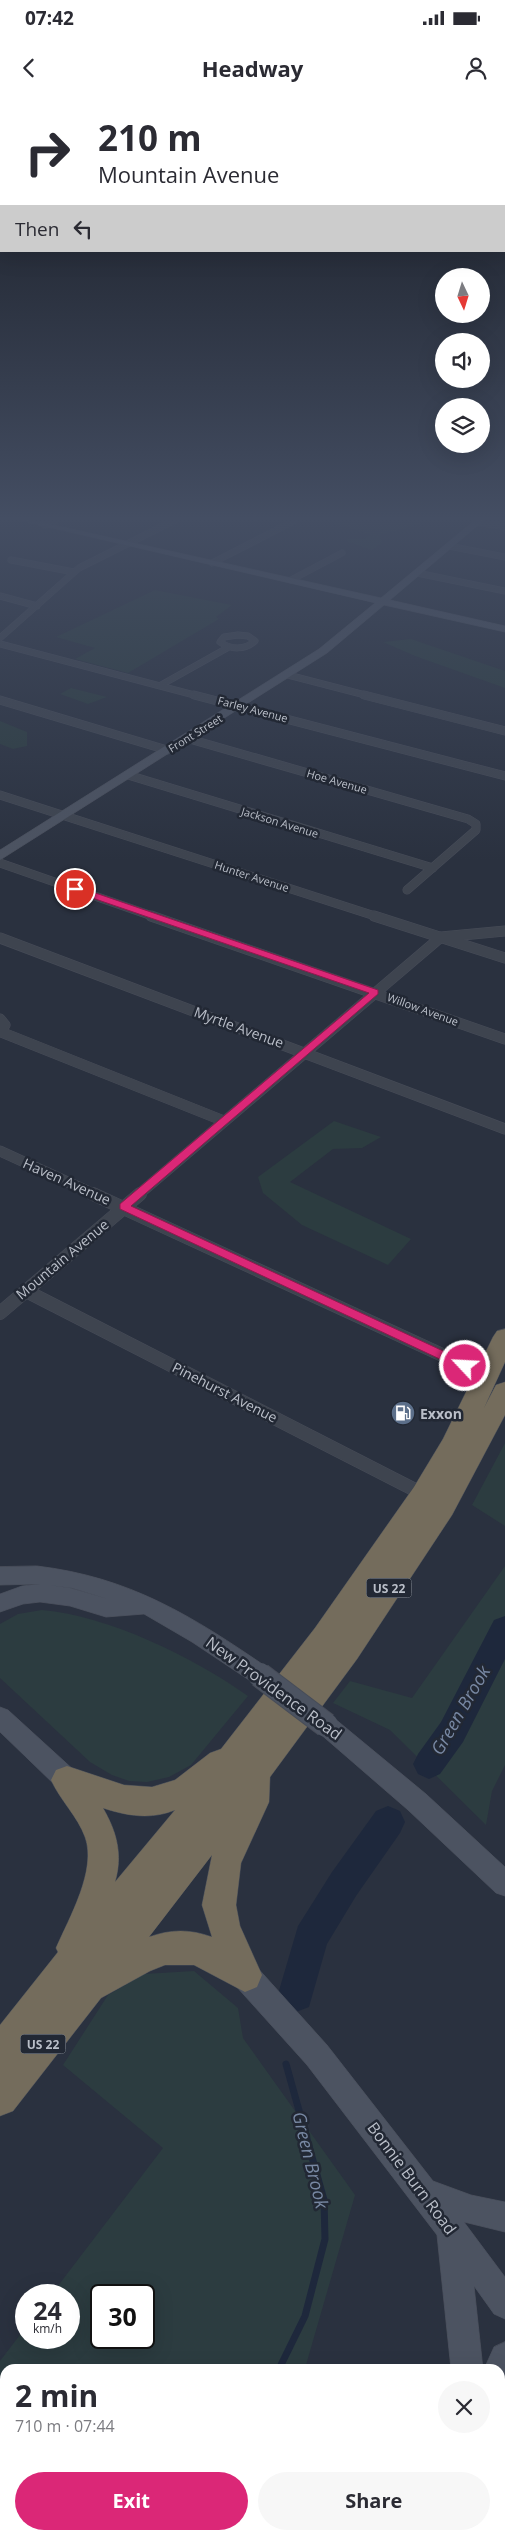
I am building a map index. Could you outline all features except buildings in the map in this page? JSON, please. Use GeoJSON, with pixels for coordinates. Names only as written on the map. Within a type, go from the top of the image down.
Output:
{"type":"FeatureCollection","features":[{"type":"Feature","properties":{"kind":"highway","name":"US 22"},"geometry":{"type":"LineString","coordinates":[[0,2098],[74,1981],[247,1762],[347,1650],[443,1508],[496,1383],[505,1337]]}},
{"type":"Feature","properties":{"kind":"highway","name":"US 22"},"geometry":{"type":"LineString","coordinates":[[247,1762],[325,1637],[496,1383]]}},
{"type":"Feature","properties":{"kind":"highway"},"geometry":{"type":"LineString","coordinates":[[67,1780],[118,1800],[140,1804],[161,1802],[247,1762],[252,1802],[225,1862],[220,1905],[224,1928],[245,1975]]}},
{"type":"Feature","properties":{"kind":"highway"},"geometry":{"type":"LineString","coordinates":[[67,1780],[102,1838],[103,1851],[102,1868],[74,1981]]}},
{"type":"Feature","properties":{"kind":"highway"},"geometry":{"type":"LineString","coordinates":[[74,1981],[150,1952],[175,1946],[190,1947],[210,1953],[245,1975]]}},
{"type":"Feature","properties":{"kind":"highway","name":"US 22"},"geometry":{"type":"LineString","coordinates":[[0,2054],[74,1981]]}},
{"type":"Feature","properties":{"kind":"street","name":"Front Street"},"geometry":{"type":"LineString","coordinates":[[0,856],[288,675],[323,651],[344,634]]}},
{"type":"Feature","properties":{"kind":"street","name":"Farley Avenue"},"geometry":{"type":"LineString","coordinates":[[0,644],[505,776]]}},
{"type":"Feature","properties":{"kind":"street"},"geometry":{"type":"LineString","coordinates":[[161,685],[229,647]]}},
{"type":"Feature","properties":{"kind":"street"},"geometry":{"type":"LineString","coordinates":[[288,675],[505,731]]}},
{"type":"Feature","properties":{"kind":"street"},"geometry":{"type":"LineString","coordinates":[[0,700],[167,750]]}},
{"type":"Feature","properties":{"kind":"street","name":"Hoe Avenue"},"geometry":{"type":"LineString","coordinates":[[186,738],[468,819],[477,827],[473,833],[433,868]]}},
{"type":"Feature","properties":{"kind":"street","name":"Jackson Avenue"},"geometry":{"type":"LineString","coordinates":[[128,775],[433,868]]}},
{"type":"Feature","properties":{"kind":"street","name":"Hunter Avenue"},"geometry":{"type":"LineString","coordinates":[[0,795],[505,958]]}},
{"type":"Feature","properties":{"kind":"street","name":"Willow Avenue"},"geometry":{"type":"LineString","coordinates":[[0,863],[375,992],[505,1039]]}},
{"type":"Feature","properties":{"kind":"street"},"geometry":{"type":"LineString","coordinates":[[407,890],[433,868]]}},
{"type":"Feature","properties":{"kind":"street"},"geometry":{"type":"LineString","coordinates":[[441,937],[505,931]]}},
{"type":"Feature","properties":{"kind":"street","name":"Mountain Avenue"},"geometry":{"type":"LineString","coordinates":[[0,1313],[441,937]]}},
{"type":"Feature","properties":{"kind":"street","name":"Myrtle Avenue"},"geometry":{"type":"LineString","coordinates":[[0,938],[306,1052],[505,1129]]}},
{"type":"Feature","properties":{"kind":"street"},"geometry":{"type":"LineString","coordinates":[[0,1019],[5,1026],[1,1032],[224,1121]]}},
{"type":"Feature","properties":{"kind":"street","name":"Haven Avenue"},"geometry":{"type":"LineString","coordinates":[[0,1151],[124,1207],[496,1383]]}},
{"type":"Feature","properties":{"kind":"street","name":"Pinehurst Avenue"},"geometry":{"type":"LineString","coordinates":[[26,1291],[423,1494]]}},
{"type":"Feature","properties":{"kind":"street","name":"New Providence Road"},"geometry":{"type":"LineString","coordinates":[[0,1576],[35,1573],[61,1576],[108,1588],[150,1604],[192,1628],[260,1675],[326,1725],[448,1830],[505,1884]]}},
{"type":"Feature","properties":{"kind":"street"},"geometry":{"type":"LineString","coordinates":[[0,1603],[22,1595],[40,1594],[70,1597],[106,1608],[150,1604]]}},
{"type":"Feature","properties":{"kind":"street"},"geometry":{"type":"LineString","coordinates":[[0,1717],[67,1780]]}},
{"type":"Feature","properties":{"kind":"street","name":"Bonnie Burn Road"},"geometry":{"type":"LineString","coordinates":[[245,1975],[317,2055],[423,2192],[505,2303]]}},
{"type":"Feature","properties":{"kind":"street"},"geometry":{"type":"LineString","coordinates":[[423,2192],[471,2210],[505,2217]]}},
{"type":"Feature","properties":{"kind":"street"},"geometry":{"type":"LineString","coordinates":[[450,2229],[467,2364]]}},
{"type":"Feature","properties":{"kind":"shaded area"},"geometry":{"type":"Polygon","coordinates":[[[63,634],[194,634],[128,673],[75,659],[95,648],[56,637],[63,634]]]}},
{"type":"Feature","properties":{"kind":"shaded area"},"geometry":{"type":"Polygon","coordinates":[[[411,639],[505,671],[505,688],[415,656],[383,642],[411,639]]]}},
{"type":"Feature","properties":{"kind":"shaded area"},"geometry":{"type":"Polygon","coordinates":[[[71,688],[107,697],[88,704],[60,694],[71,688]]]}},
{"type":"Feature","properties":{"kind":"shaded area"},"geometry":{"type":"Polygon","coordinates":[[[0,721],[27,732],[27,746],[13,749],[0,744],[0,721]]]}},
{"type":"Feature","properties":{"kind":"shaded area"},"geometry":{"type":"Polygon","coordinates":[[[334,1121],[381,1137],[362,1148],[333,1149],[290,1182],[411,1239],[388,1265],[302,1225],[263,1193],[258,1177],[334,1121]]]}},
{"type":"Feature","properties":{"kind":"shaded area"},"geometry":{"type":"Polygon","coordinates":[[[505,1443],[505,1526],[472,1505],[505,1443]]]}},
{"type":"Feature","properties":{"kind":"shaded area"},"geometry":{"type":"Polygon","coordinates":[[[505,1566],[505,1765],[492,1791],[486,1825],[390,1730],[333,1703],[350,1681],[412,1698],[505,1566]]]}},
{"type":"Feature","properties":{"kind":"shaded area"},"geometry":{"type":"Polygon","coordinates":[[[42,1610],[95,1620],[150,1641],[202,1667],[248,1696],[191,1765],[169,1777],[147,1782],[129,1781],[112,1775],[90,1762],[0,1678],[0,1624],[18,1614],[42,1610]]]}},
{"type":"Feature","properties":{"kind":"shaded area"},"geometry":{"type":"Polygon","coordinates":[[[194,1971],[238,2008],[243,2038],[355,2195],[306,2364],[0,2364],[0,2361],[15,2341],[15,2349],[80,2349],[80,2284],[59,2284],[163,2148],[63,2065],[108,1995],[144,1974],[194,1971]]]}},
{"type":"Feature","properties":{"kind":"waterway","name":"Green Brook"},"geometry":{"type":"LineString","coordinates":[[429,1764],[452,1732],[505,1629]]}},
{"type":"Feature","properties":{"kind":"waterway","name":"Green Brook"},"geometry":{"type":"LineString","coordinates":[[296,1994],[311,1938],[344,1884],[388,1822]]}},
{"type":"Feature","properties":{"kind":"waterway","name":"Green Brook"},"geometry":{"type":"LineString","coordinates":[[281,2364],[305,2316],[325,2239],[324,2200],[286,2064]]}},
{"type":"Feature","properties":{"kind":"place","name":"Exxon"},"geometry":{"type":"Point","coordinates":[403,1413]}},
{"type":"Feature","properties":{"kind":"route"},"geometry":{"type":"LineString","coordinates":[[75,889],[375,992],[124,1207],[465,1366]]}}]}
